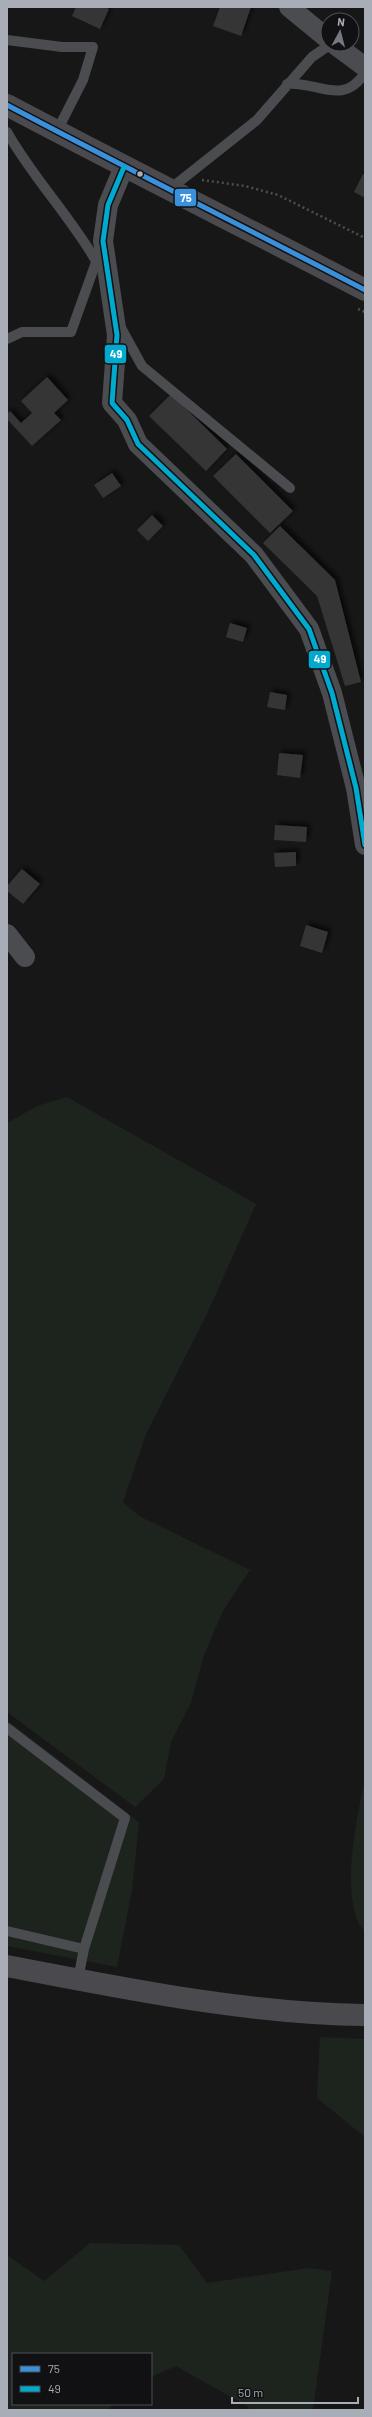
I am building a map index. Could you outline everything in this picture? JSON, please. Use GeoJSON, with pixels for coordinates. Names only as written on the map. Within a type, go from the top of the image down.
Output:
{"type":"FeatureCollection","features":[{"type":"Feature","properties":{"kind":"street"},"geometry":{"type":"LineString","coordinates":[[289,7],[320,32]]}},
{"type":"Feature","properties":{"kind":"street"},"geometry":{"type":"LineString","coordinates":[[345,52],[365,67]]}},
{"type":"Feature","properties":{"kind":"street"},"geometry":{"type":"LineString","coordinates":[[7,105],[124,168],[176,184],[365,290]]}},
{"type":"Feature","properties":{"kind":"street"},"geometry":{"type":"LineString","coordinates":[[124,168],[108,205],[103,241],[117,335],[112,403],[126,420],[138,444],[254,554],[309,629],[332,693],[356,788],[365,845]]}},
{"type":"Feature","properties":{"kind":"street"},"geometry":{"type":"LineString","coordinates":[[7,934],[26,957]]}},
{"type":"Feature","properties":{"kind":"street"},"geometry":{"type":"LineString","coordinates":[[7,1966],[78,1979],[254,2006],[365,2015]]}},
{"type":"Feature","properties":{"kind":"lane"},"geometry":{"type":"LineString","coordinates":[[7,40],[62,47],[94,47],[83,80],[57,131]]}},
{"type":"Feature","properties":{"kind":"lane"},"geometry":{"type":"LineString","coordinates":[[176,184],[257,120],[312,56],[320,51]]}},
{"type":"Feature","properties":{"kind":"lane"},"geometry":{"type":"LineString","coordinates":[[287,84],[301,83],[322,90],[342,92],[357,84],[365,73]]}},
{"type":"Feature","properties":{"kind":"lane"},"geometry":{"type":"LineString","coordinates":[[7,132],[19,154],[85,242],[96,261]]}},
{"type":"Feature","properties":{"kind":"lane"},"geometry":{"type":"LineString","coordinates":[[7,339],[22,332],[72,332],[103,241]]}},
{"type":"Feature","properties":{"kind":"lane"},"geometry":{"type":"LineString","coordinates":[[114,314],[142,366],[290,488]]}},
{"type":"Feature","properties":{"kind":"lane"},"geometry":{"type":"LineString","coordinates":[[7,1728],[126,1818],[84,1949],[78,1979]]}},
{"type":"Feature","properties":{"kind":"lane"},"geometry":{"type":"LineString","coordinates":[[7,1931],[84,1949]]}},
{"type":"Feature","properties":{"kind":"path"},"geometry":{"type":"LineString","coordinates":[[176,184],[245,186],[278,195],[365,238]]}},
{"type":"Feature","properties":{"kind":"shaded area"},"geometry":{"type":"Polygon","coordinates":[[[67,1097],[256,1204],[208,1312],[146,1434],[123,1502],[139,1516],[250,1570],[223,1611],[204,1655],[191,1703],[171,1742],[164,1779],[135,1807],[7,1712],[7,1123],[37,1106],[67,1097]]]}},
{"type":"Feature","properties":{"kind":"shaded area"},"geometry":{"type":"Polygon","coordinates":[[[7,1720],[139,1822],[132,1890],[117,1967],[7,1946],[7,1720]]]}},
{"type":"Feature","properties":{"kind":"shaded area"},"geometry":{"type":"Polygon","coordinates":[[[365,1780],[365,1932],[357,1919],[352,1901],[351,1881],[354,1836],[365,1780]]]}},
{"type":"Feature","properties":{"kind":"shaded area"},"geometry":{"type":"Polygon","coordinates":[[[320,2037],[365,2039],[365,2137],[317,2098],[320,2037]]]}},
{"type":"Feature","properties":{"kind":"shaded area"},"geometry":{"type":"Polygon","coordinates":[[[90,2243],[179,2245],[207,2283],[309,2268],[332,2271],[313,2410],[248,2410],[249,2407],[176,2366],[152,2377],[152,2353],[12,2353],[12,2405],[112,2405],[109,2410],[7,2410],[7,2255],[44,2281],[90,2243]]]}},
{"type":"Feature","properties":{"kind":"building"},"geometry":{"type":"Polygon","coordinates":[[[76,7],[105,7],[109,9],[100,29],[72,16],[76,7]]]}},
{"type":"Feature","properties":{"kind":"building"},"geometry":{"type":"Polygon","coordinates":[[[220,7],[251,7],[241,36],[213,26],[220,7]]]}},
{"type":"Feature","properties":{"kind":"building"},"geometry":{"type":"Polygon","coordinates":[[[363,174],[365,175],[365,198],[354,192],[363,174]]]}},
{"type":"Feature","properties":{"kind":"building"},"geometry":{"type":"Polygon","coordinates":[[[47,377],[68,400],[54,413],[61,420],[32,446],[7,419],[7,414],[10,411],[21,423],[32,413],[21,401],[47,377]]]}},
{"type":"Feature","properties":{"kind":"building"},"geometry":{"type":"Polygon","coordinates":[[[171,394],[227,449],[206,471],[149,416],[171,394]]]}},
{"type":"Feature","properties":{"kind":"building"},"geometry":{"type":"Polygon","coordinates":[[[236,454],[293,511],[270,533],[213,476],[236,454]]]}},
{"type":"Feature","properties":{"kind":"building"},"geometry":{"type":"Polygon","coordinates":[[[112,473],[121,486],[103,498],[94,485],[112,473]]]}},
{"type":"Feature","properties":{"kind":"building"},"geometry":{"type":"Polygon","coordinates":[[[152,515],[163,526],[148,541],[137,530],[152,515]]]}},
{"type":"Feature","properties":{"kind":"building"},"geometry":{"type":"Polygon","coordinates":[[[280,526],[335,580],[361,682],[345,686],[317,596],[263,543],[280,526]]]}},
{"type":"Feature","properties":{"kind":"building"},"geometry":{"type":"Polygon","coordinates":[[[230,623],[247,628],[243,642],[226,637],[230,623]]]}},
{"type":"Feature","properties":{"kind":"building"},"geometry":{"type":"Polygon","coordinates":[[[270,692],[287,695],[285,710],[267,707],[270,692]]]}},
{"type":"Feature","properties":{"kind":"building"},"geometry":{"type":"Polygon","coordinates":[[[279,753],[303,755],[300,778],[277,775],[279,753]]]}},
{"type":"Feature","properties":{"kind":"building"},"geometry":{"type":"Polygon","coordinates":[[[275,825],[307,827],[306,842],[274,840],[275,825]]]}},
{"type":"Feature","properties":{"kind":"building"},"geometry":{"type":"Polygon","coordinates":[[[296,852],[296,866],[275,867],[274,853],[296,852]]]}},
{"type":"Feature","properties":{"kind":"building"},"geometry":{"type":"Polygon","coordinates":[[[22,869],[40,884],[23,904],[7,891],[7,886],[22,869]]]}},
{"type":"Feature","properties":{"kind":"building"},"geometry":{"type":"Polygon","coordinates":[[[306,925],[328,932],[322,953],[300,946],[306,925]]]}},
{"type":"Feature","properties":{"kind":"transit line","name":"75"},"geometry":{"type":"LineString","coordinates":[[7,105],[365,290]]}},
{"type":"Feature","properties":{"kind":"transit line","name":"49"},"geometry":{"type":"LineString","coordinates":[[124,167],[108,205],[103,241],[117,335],[112,403],[127,420],[138,444],[254,555],[309,629],[332,693],[356,788],[365,845]]}}]}
